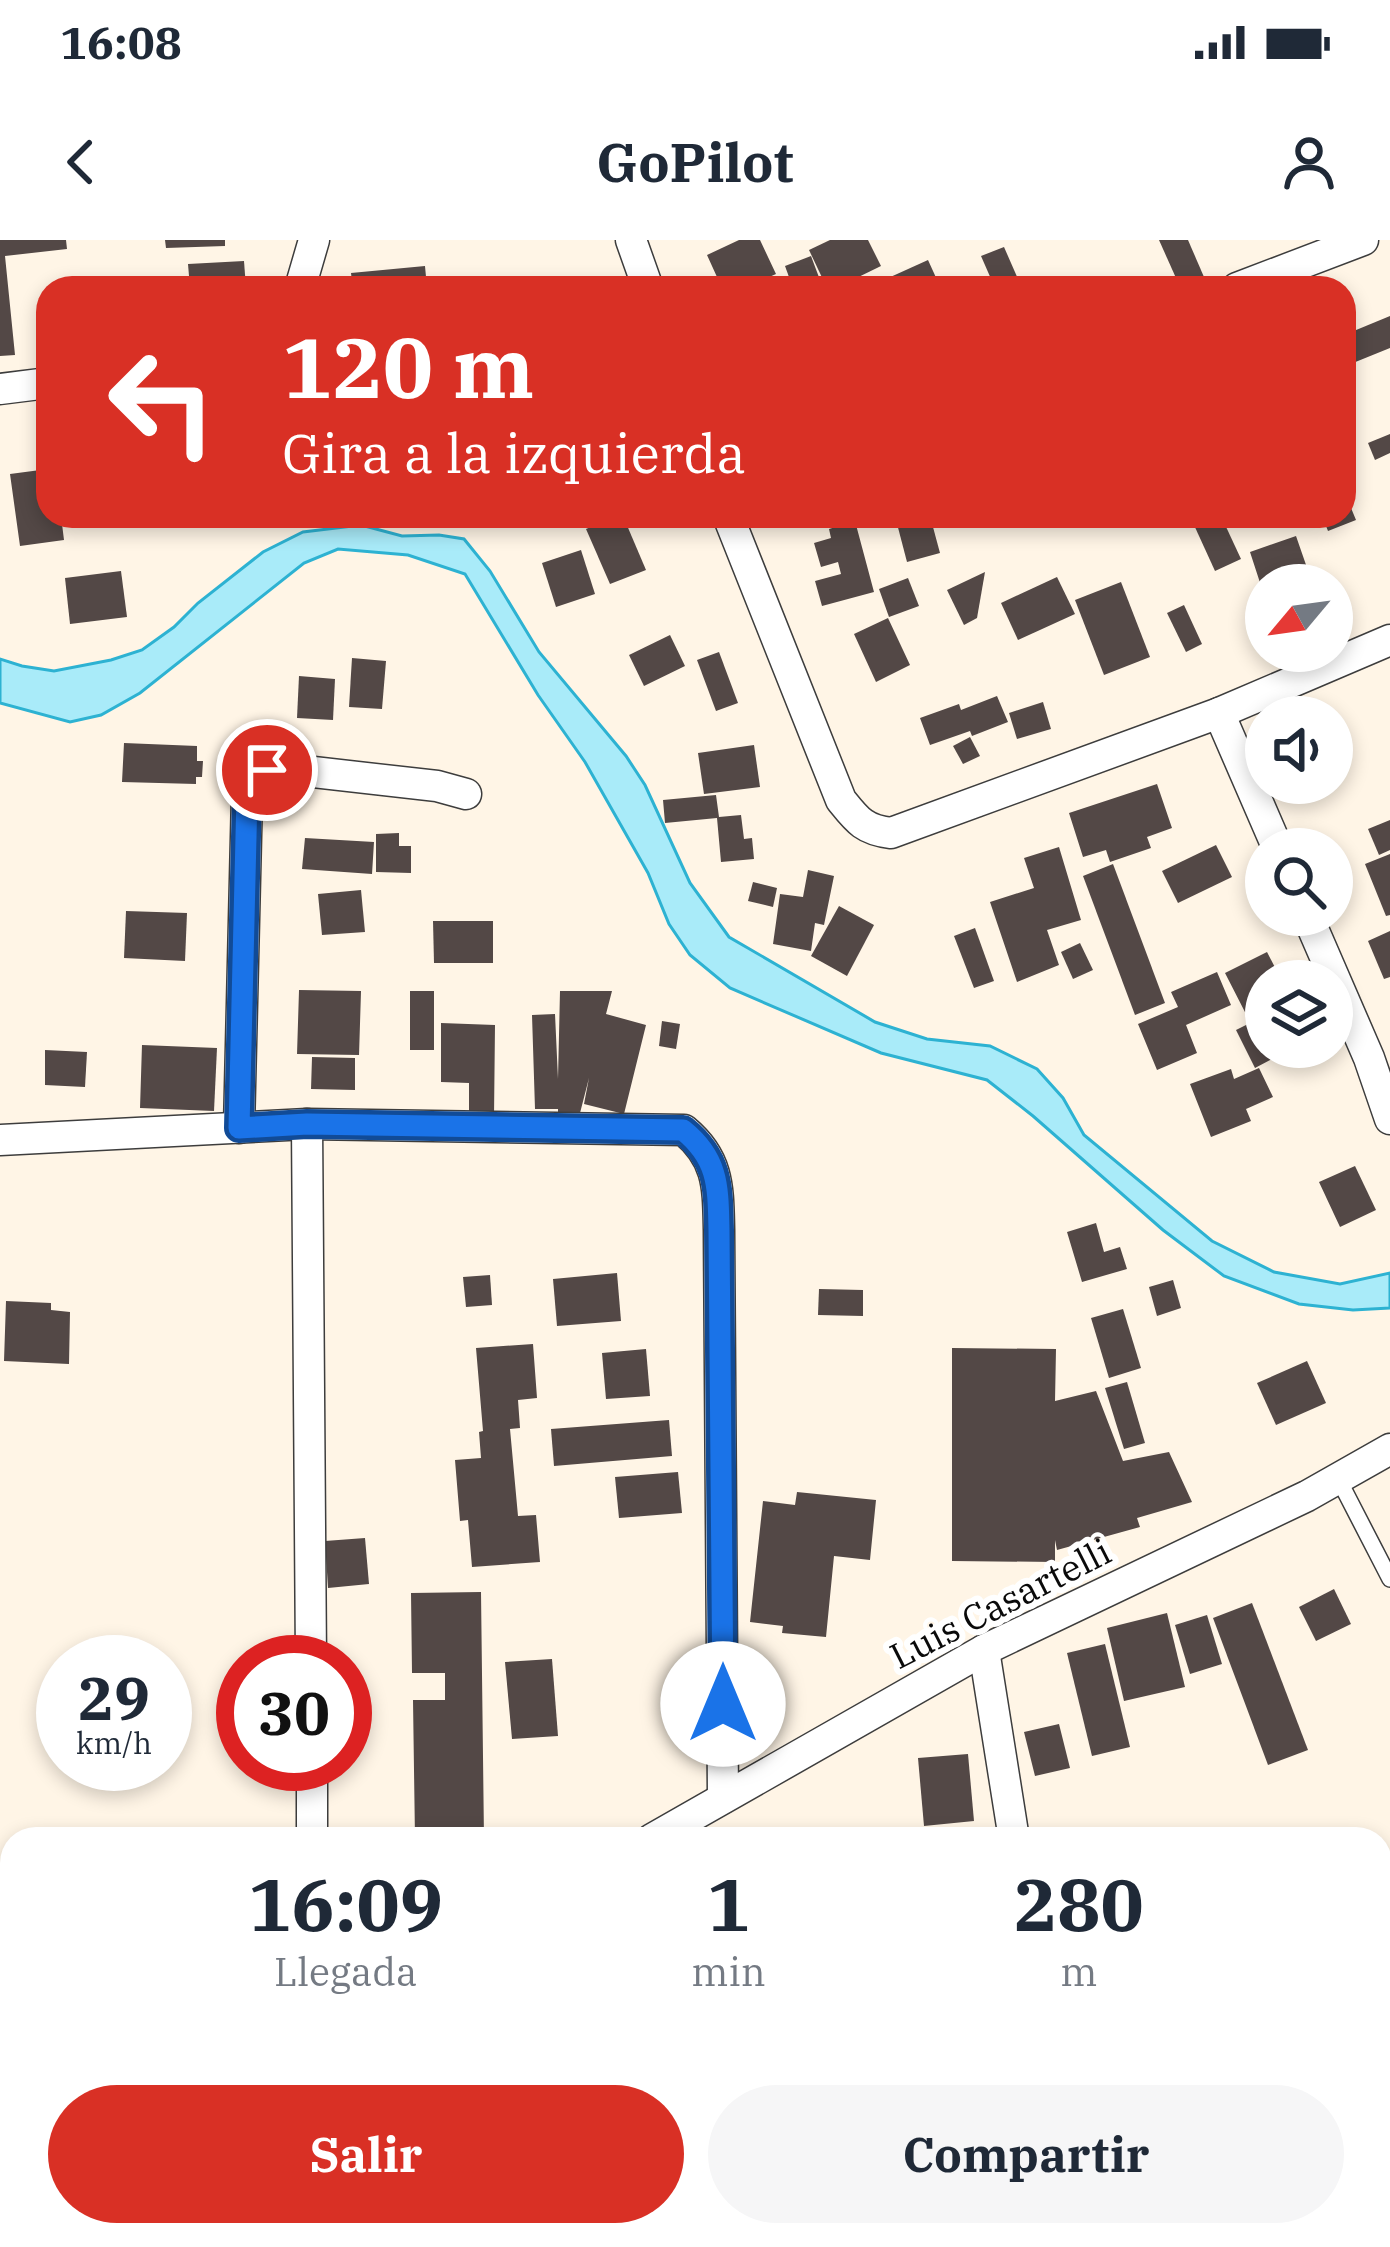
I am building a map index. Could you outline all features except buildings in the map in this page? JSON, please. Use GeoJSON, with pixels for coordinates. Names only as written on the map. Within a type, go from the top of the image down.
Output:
{"type":"FeatureCollection","features":[{"type":"Feature","properties":{"kind":"street"},"geometry":{"type":"LineString","coordinates":[[304,276],[314,240]]}},
{"type":"Feature","properties":{"kind":"street"},"geometry":{"type":"LineString","coordinates":[[631,240],[643,276]]}},
{"type":"Feature","properties":{"kind":"street"},"geometry":{"type":"LineString","coordinates":[[1268,276],[1363,240]]}},
{"type":"Feature","properties":{"kind":"street"},"geometry":{"type":"LineString","coordinates":[[0,389],[36,384]]}},
{"type":"Feature","properties":{"kind":"street"},"geometry":{"type":"LineString","coordinates":[[733,528],[841,800],[857,820],[874,831],[891,833],[1219,713],[1390,640]]}},
{"type":"Feature","properties":{"kind":"street"},"geometry":{"type":"LineString","coordinates":[[1219,713],[1269,828]]}},
{"type":"Feature","properties":{"kind":"street"},"geometry":{"type":"LineString","coordinates":[[239,1128],[247,795],[252,782],[267,770],[287,769],[436,786],[466,794]]}},
{"type":"Feature","properties":{"kind":"street"},"geometry":{"type":"LineString","coordinates":[[1316,936],[1390,1119]]}},
{"type":"Feature","properties":{"kind":"street"},"geometry":{"type":"LineString","coordinates":[[307,1124],[311,1635]]}},
{"type":"Feature","properties":{"kind":"street"},"geometry":{"type":"LineString","coordinates":[[0,1140],[307,1124],[683,1130],[701,1144],[713,1167],[718,1194],[723,1798]]}},
{"type":"Feature","properties":{"kind":"street","name":"Luis Casartelli"},"geometry":{"type":"LineString","coordinates":[[673,1827],[984,1650],[1339,1480],[1390,1450]]}},
{"type":"Feature","properties":{"kind":"street"},"geometry":{"type":"LineString","coordinates":[[984,1650],[1012,1827]]}},
{"type":"Feature","properties":{"kind":"street"},"geometry":{"type":"LineString","coordinates":[[312,1791],[312,1827]]}},
{"type":"Feature","properties":{"kind":"lane"},"geometry":{"type":"LineString","coordinates":[[1339,1480],[1390,1580]]}},
{"type":"Feature","properties":{"kind":"water"},"geometry":{"type":"Polygon","coordinates":[[[372,528],[402,536],[464,539],[490,571],[539,652],[626,756],[645,785],[690,883],[729,937],[875,1022],[927,1039],[990,1046],[1037,1069],[1063,1098],[1084,1135],[1212,1241],[1274,1272],[1340,1284],[1390,1273],[1390,1308],[1353,1310],[1299,1304],[1224,1276],[987,1080],[881,1053],[730,988],[690,955],[669,924],[648,873],[585,762],[465,574],[408,555],[338,549],[304,563],[140,693],[101,715],[70,722],[0,703],[0,659],[54,671],[142,650],[263,552],[303,532],[372,528]]]}},
{"type":"Feature","properties":{"kind":"route"},"geometry":{"type":"LineString","coordinates":[[267,770],[252,782],[247,795],[239,1128],[307,1124],[683,1130],[701,1144],[713,1167],[719,1230],[723,1704]]}}]}
